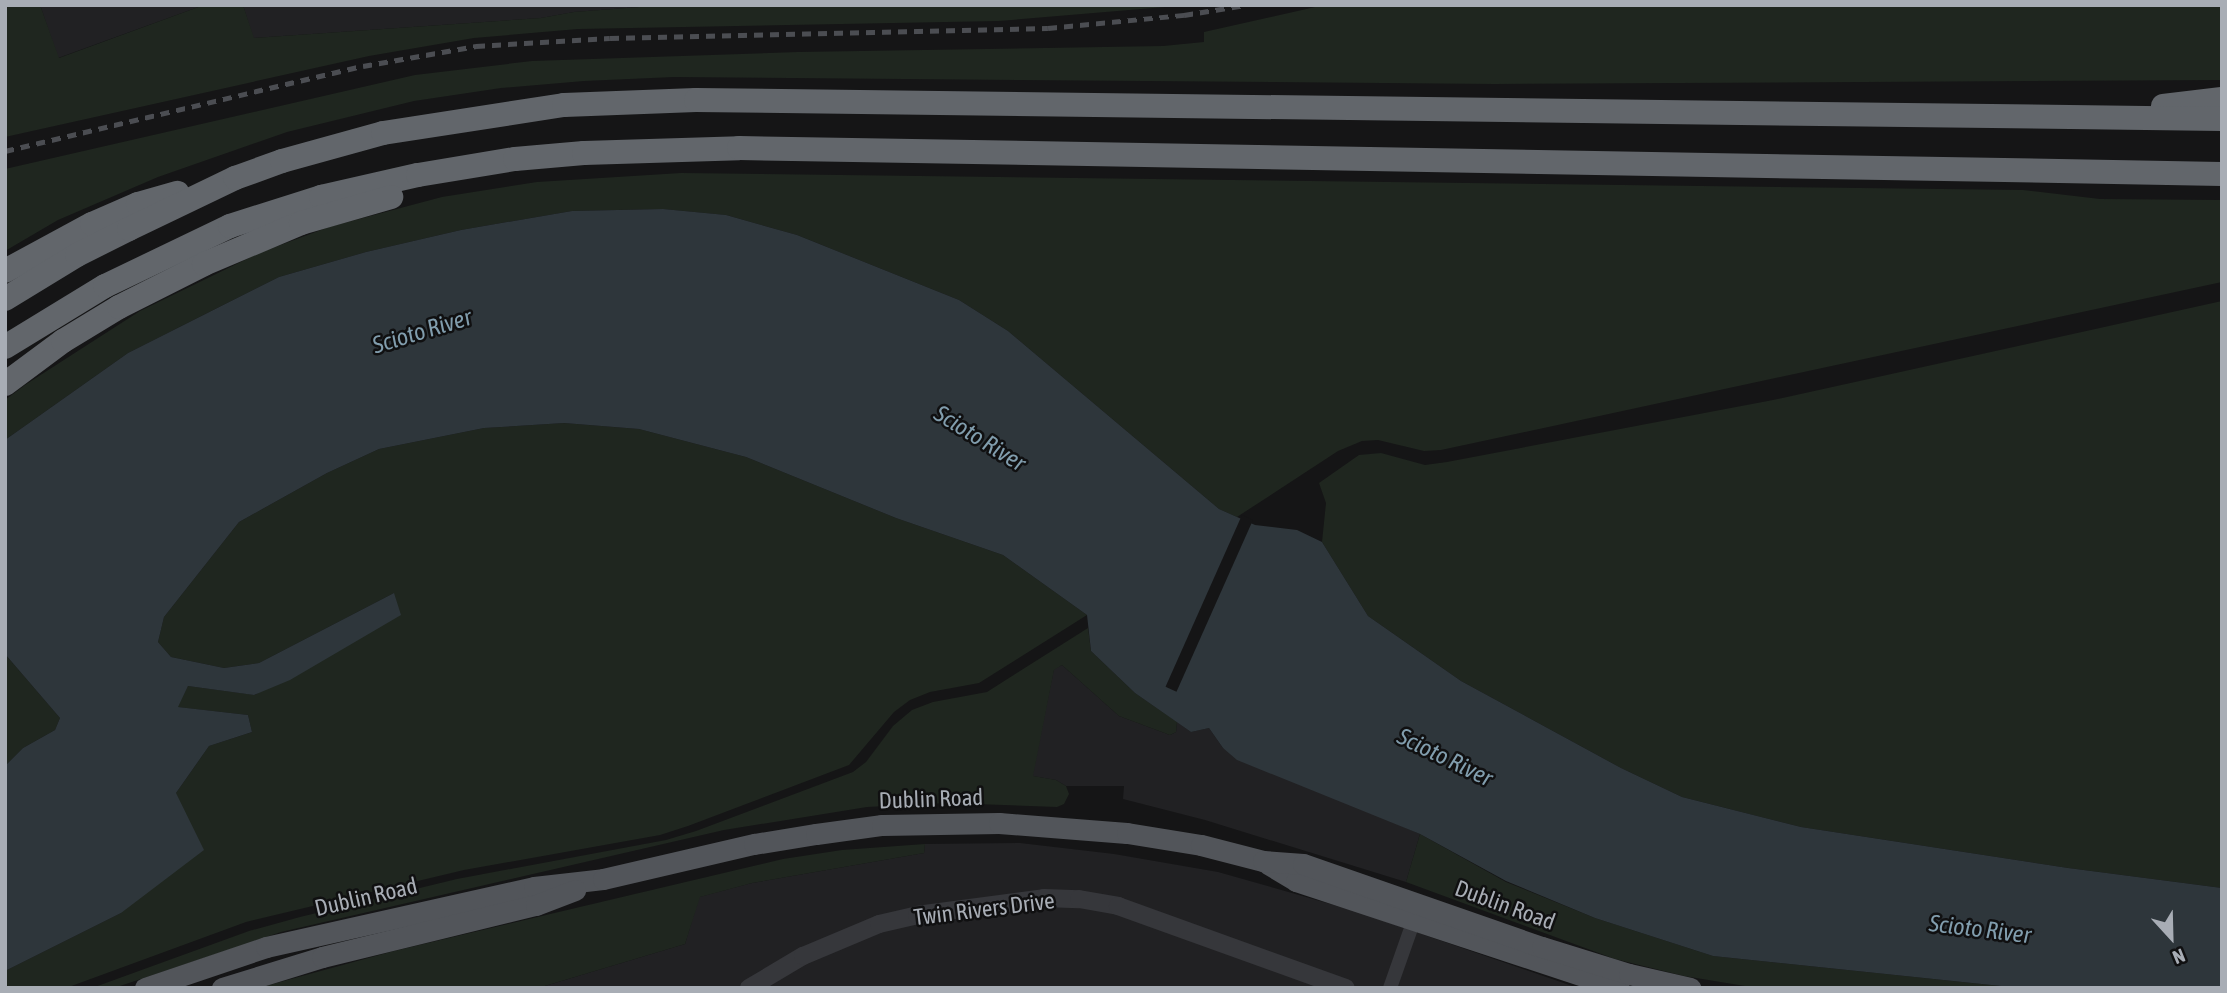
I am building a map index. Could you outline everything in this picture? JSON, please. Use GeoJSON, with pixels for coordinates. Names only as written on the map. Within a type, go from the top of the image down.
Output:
{"type":"FeatureCollection","features":[{"type":"Feature","properties":{"kind":"highway"},"geometry":{"type":"LineString","coordinates":[[2054,118],[2222,99]]}},
{"type":"Feature","properties":{"kind":"highway"},"geometry":{"type":"LineString","coordinates":[[5,271],[138,204],[235,178],[293,157],[383,133],[564,105],[696,100],[2222,120]]}},
{"type":"Feature","properties":{"kind":"highway"},"geometry":{"type":"LineString","coordinates":[[5,347],[105,286],[230,226],[321,197],[418,175],[515,159],[584,153],[739,148],[2222,177]]}},
{"type":"Feature","properties":{"kind":"highway"},"geometry":{"type":"LineString","coordinates":[[5,384],[63,341],[119,307],[204,264],[301,223],[515,159]]}},
{"type":"Feature","properties":{"kind":"highway"},"geometry":{"type":"LineString","coordinates":[[5,299],[77,255],[235,178]]}},
{"type":"Feature","properties":{"kind":"main road","name":"Dublin Road"},"geometry":{"type":"LineString","coordinates":[[145,988],[266,947],[534,887],[603,879],[766,842],[882,825],[999,822],[1127,833],[1201,845],[1263,861],[1303,864],[1542,947],[1629,974],[1690,988]]}},
{"type":"Feature","properties":{"kind":"main road","name":"Dublin Road"},"geometry":{"type":"LineString","coordinates":[[1263,861],[1296,881],[1619,988]]}},
{"type":"Feature","properties":{"kind":"main road","name":"Dublin Road"},"geometry":{"type":"LineString","coordinates":[[222,988],[322,957],[536,905],[603,879]]}},
{"type":"Feature","properties":{"kind":"street","name":"Twin Rivers Drive"},"geometry":{"type":"LineString","coordinates":[[749,988],[803,956],[879,924],[917,915],[1044,898],[1079,899],[1118,906],[1346,988]]}},
{"type":"Feature","properties":{"kind":"street"},"geometry":{"type":"LineString","coordinates":[[1390,988],[1414,920]]}},
{"type":"Feature","properties":{"kind":"shaded area"},"geometry":{"type":"Polygon","coordinates":[[[40,5],[204,5],[58,58],[40,5]]]}},
{"type":"Feature","properties":{"kind":"shaded area"},"geometry":{"type":"Polygon","coordinates":[[[40,5],[59,58],[204,5],[243,5],[254,38],[541,18],[574,12],[666,5],[1189,5],[999,21],[578,29],[474,38],[369,56],[5,137],[5,7],[40,5]]]}},
{"type":"Feature","properties":{"kind":"shaded area"},"geometry":{"type":"Polygon","coordinates":[[[243,5],[666,5],[574,12],[541,18],[253,38],[243,5]]]}},
{"type":"Feature","properties":{"kind":"shaded area"},"geometry":{"type":"Polygon","coordinates":[[[1324,5],[2222,5],[2222,80],[1495,84],[674,77],[584,81],[501,88],[414,101],[287,132],[158,177],[58,220],[5,251],[5,169],[415,75],[532,61],[798,52],[1163,46],[1204,42],[1204,32],[1324,5]]]}},
{"type":"Feature","properties":{"kind":"shaded area"},"geometry":{"type":"Polygon","coordinates":[[[681,173],[2023,190],[2100,199],[2222,200],[2222,282],[1441,450],[1424,451],[1378,440],[1362,441],[1338,451],[1237,517],[1219,509],[1008,331],[959,300],[797,235],[726,215],[663,209],[572,211],[461,230],[366,252],[279,277],[128,353],[5,440],[5,400],[25,385],[140,311],[259,253],[329,227],[442,197],[537,182],[681,173]]]}},
{"type":"Feature","properties":{"kind":"shaded area"},"geometry":{"type":"Polygon","coordinates":[[[2222,301],[2222,888],[2068,868],[1801,827],[1682,797],[1621,768],[1461,681],[1368,616],[1322,542],[1326,503],[1319,483],[1359,455],[1381,453],[1425,465],[1447,462],[1773,400],[2222,301]]]}},
{"type":"Feature","properties":{"kind":"shaded area"},"geometry":{"type":"Polygon","coordinates":[[[564,423],[639,429],[746,457],[896,518],[1003,555],[1087,615],[979,683],[930,692],[910,700],[894,712],[849,765],[688,826],[660,835],[464,870],[246,922],[66,988],[5,988],[5,971],[121,913],[176,793],[209,746],[252,732],[248,715],[177,707],[188,686],[255,695],[394,593],[259,663],[224,668],[171,657],[158,642],[164,617],[239,522],[327,473],[379,449],[484,428],[564,423]]]}},
{"type":"Feature","properties":{"kind":"shaded area"},"geometry":{"type":"Polygon","coordinates":[[[1088,628],[1091,651],[1135,693],[1177,722],[1176,732],[1170,735],[1119,716],[1062,665],[1054,670],[1033,776],[1056,780],[1066,786],[1069,794],[1064,804],[1057,807],[947,803],[867,807],[724,830],[281,932],[114,988],[92,988],[249,931],[300,917],[457,879],[666,840],[696,831],[853,772],[866,762],[893,726],[912,710],[933,702],[987,692],[1088,628]]]}},
{"type":"Feature","properties":{"kind":"shaded area"},"geometry":{"type":"Polygon","coordinates":[[[5,654],[60,718],[55,730],[23,748],[5,766],[5,654]]]}},
{"type":"Feature","properties":{"kind":"shaded area"},"geometry":{"type":"Polygon","coordinates":[[[1062,665],[1119,716],[1170,735],[1176,732],[1177,722],[1191,732],[1209,728],[1223,748],[1420,834],[1406,882],[1205,820],[1123,799],[1124,786],[1066,786],[1056,780],[1032,776],[1054,669],[1062,665]]]}},
{"type":"Feature","properties":{"kind":"shaded area"},"geometry":{"type":"Polygon","coordinates":[[[1420,834],[1506,882],[1595,918],[1713,956],[2020,988],[1757,988],[1684,976],[1615,959],[1406,882],[1420,834]]]}},
{"type":"Feature","properties":{"kind":"shaded area"},"geometry":{"type":"Polygon","coordinates":[[[1020,843],[1114,854],[1218,872],[1355,911],[1578,988],[538,988],[685,944],[699,897],[752,883],[924,853],[925,844],[1020,843]]]}},
{"type":"Feature","properties":{"kind":"shaded area"},"geometry":{"type":"Polygon","coordinates":[[[925,844],[924,853],[752,883],[700,897],[685,944],[538,988],[258,988],[394,951],[783,859],[842,850],[925,844]]]}},
{"type":"Feature","properties":{"kind":"water","name":"Scioto River"},"geometry":{"type":"Polygon","coordinates":[[[663,209],[726,215],[797,235],[959,300],[1008,331],[1219,509],[1255,525],[1297,530],[1322,542],[1368,616],[1461,681],[1621,768],[1682,797],[1801,827],[2068,868],[2222,888],[2222,988],[2020,988],[1713,956],[1595,918],[1506,881],[1420,834],[1237,760],[1223,748],[1209,728],[1191,732],[1135,693],[1091,651],[1087,615],[1003,555],[896,518],[746,457],[639,429],[564,423],[484,428],[379,449],[327,473],[239,522],[164,617],[158,642],[171,657],[224,668],[259,663],[394,593],[401,615],[290,680],[254,695],[188,686],[178,707],[248,715],[252,732],[209,746],[176,793],[204,850],[121,913],[5,971],[5,766],[23,748],[55,730],[60,718],[5,654],[5,440],[128,353],[279,277],[366,252],[461,230],[572,211],[663,209]]]}},
{"type":"Feature","properties":{"kind":"pier"},"geometry":{"type":"Polygon","coordinates":[[[1242,515],[1253,520],[1176,692],[1166,687],[1242,515]]]}},
{"type":"Feature","properties":{"kind":"railway"},"geometry":{"type":"LineString","coordinates":[[5,151],[363,66],[476,46],[610,38],[1048,28],[1184,15],[1245,5]]}}]}
